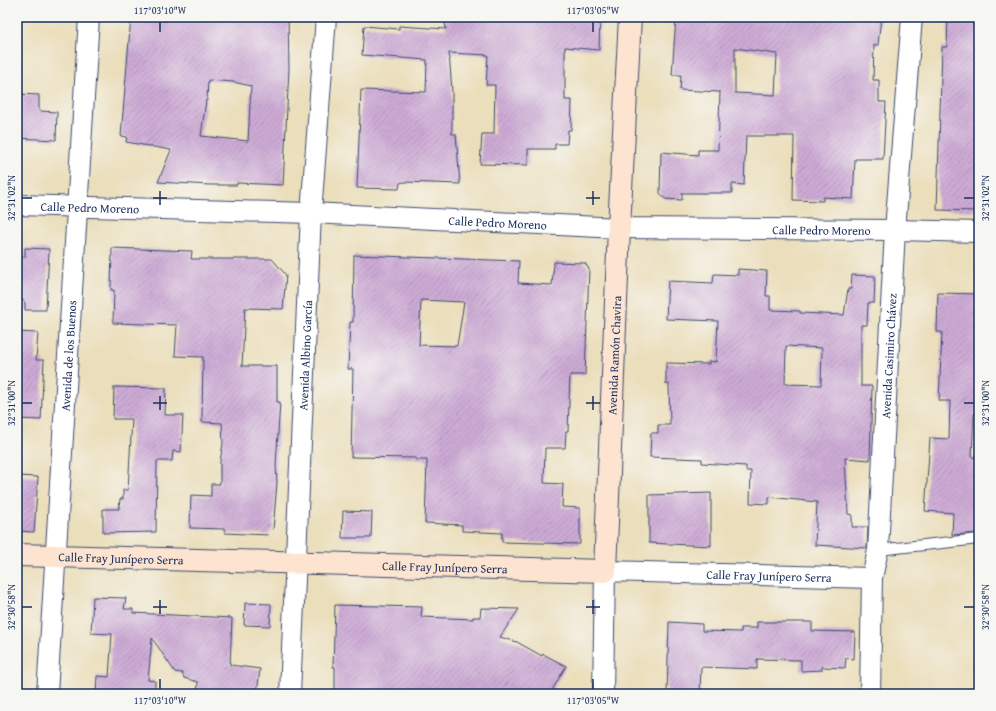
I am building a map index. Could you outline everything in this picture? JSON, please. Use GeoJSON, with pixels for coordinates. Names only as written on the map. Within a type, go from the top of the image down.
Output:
{"type":"FeatureCollection","features":[{"type":"Feature","properties":{"kind":"main road","name":"Avenida Ramón Chavira"},"geometry":{"type":"LineString","coordinates":[[605,572],[619,228],[630,17]]}},
{"type":"Feature","properties":{"kind":"main road","name":"Calle Fray Junípero Serra"},"geometry":{"type":"LineString","coordinates":[[17,555],[605,572]]}},
{"type":"Feature","properties":{"kind":"street","name":"Avenida de los Buenos"},"geometry":{"type":"LineString","coordinates":[[47,694],[76,207],[89,17]]}},
{"type":"Feature","properties":{"kind":"street","name":"Avenida Albino García"},"geometry":{"type":"LineString","coordinates":[[290,694],[311,213],[326,17]]}},
{"type":"Feature","properties":{"kind":"street","name":"Avenida Casimiro Chávez"},"geometry":{"type":"LineString","coordinates":[[870,694],[872,578],[878,550],[895,230],[912,17]]}},
{"type":"Feature","properties":{"kind":"street","name":"Calle Pedro Moreno"},"geometry":{"type":"LineString","coordinates":[[17,205],[311,213],[619,228],[979,232]]}},
{"type":"Feature","properties":{"kind":"street","name":"Calle Fray Junípero Serra"},"geometry":{"type":"LineString","coordinates":[[605,572],[872,578]]}},
{"type":"Feature","properties":{"kind":"street","name":"Avenida Ramón Chavira"},"geometry":{"type":"LineString","coordinates":[[603,694],[605,572]]}},
{"type":"Feature","properties":{"kind":"lane"},"geometry":{"type":"LineString","coordinates":[[878,550],[979,539]]}},
{"type":"Feature","properties":{"kind":"building"},"geometry":{"type":"Polygon","coordinates":[[[131,17],[167,21],[167,17],[288,17],[289,69],[283,185],[237,183],[237,185],[210,185],[158,182],[171,150],[126,142],[127,137],[121,136],[131,17]],[[208,80],[207,100],[201,136],[248,141],[251,86],[233,82],[208,80]]]}},
{"type":"Feature","properties":{"kind":"building"},"geometry":{"type":"Polygon","coordinates":[[[444,17],[600,17],[599,50],[565,47],[565,100],[572,100],[571,130],[568,130],[567,144],[555,144],[555,149],[528,149],[528,165],[480,164],[482,134],[494,134],[495,85],[486,85],[488,55],[449,53],[452,91],[452,134],[456,134],[460,184],[404,182],[400,183],[399,189],[357,188],[361,90],[426,92],[427,60],[362,55],[364,26],[399,29],[399,26],[446,29],[444,17]]]}},
{"type":"Feature","properties":{"kind":"building"},"geometry":{"type":"Polygon","coordinates":[[[676,17],[881,17],[878,45],[874,45],[873,80],[879,80],[879,102],[886,102],[883,159],[855,159],[853,199],[823,197],[823,201],[793,200],[794,136],[746,136],[744,185],[732,184],[732,193],[682,193],[682,200],[665,199],[660,193],[661,152],[698,155],[698,150],[718,150],[720,92],[680,90],[681,75],[672,75],[676,17]],[[735,48],[735,93],[775,95],[777,54],[735,48]]]}},
{"type":"Feature","properties":{"kind":"building"},"geometry":{"type":"Polygon","coordinates":[[[948,17],[979,17],[979,211],[937,210],[942,47],[947,47],[948,17]]]}},
{"type":"Feature","properties":{"kind":"building"},"geometry":{"type":"Polygon","coordinates":[[[17,94],[39,95],[39,111],[57,112],[56,140],[17,138],[17,94]]]}},
{"type":"Feature","properties":{"kind":"building"},"geometry":{"type":"Polygon","coordinates":[[[25,248],[49,249],[46,310],[25,310],[25,303],[17,293],[17,261],[21,261],[21,257],[25,257],[25,248]]]}},
{"type":"Feature","properties":{"kind":"building"},"geometry":{"type":"Polygon","coordinates":[[[112,248],[192,251],[191,259],[272,259],[286,275],[283,309],[245,308],[242,366],[277,366],[277,402],[280,402],[276,465],[277,483],[273,530],[268,535],[225,533],[225,529],[190,528],[191,495],[211,496],[211,484],[220,484],[220,462],[223,443],[222,423],[202,422],[203,357],[175,356],[177,325],[113,323],[114,290],[111,290],[112,248]]]}},
{"type":"Feature","properties":{"kind":"building"},"geometry":{"type":"Polygon","coordinates":[[[354,255],[519,261],[518,283],[552,285],[554,262],[585,263],[589,269],[585,375],[570,375],[568,431],[566,431],[565,448],[545,448],[544,483],[563,484],[562,507],[580,508],[580,544],[502,542],[502,533],[462,531],[462,525],[425,523],[427,460],[416,460],[416,458],[351,457],[353,369],[348,369],[350,322],[353,322],[354,255]],[[421,300],[419,345],[457,346],[464,302],[421,300]]]}},
{"type":"Feature","properties":{"kind":"building"},"geometry":{"type":"Polygon","coordinates":[[[738,269],[767,271],[766,296],[770,296],[770,310],[844,315],[848,289],[851,289],[852,275],[875,276],[874,303],[868,303],[867,325],[861,325],[861,386],[872,386],[870,460],[845,458],[848,514],[852,515],[852,527],[868,527],[867,548],[815,545],[817,502],[769,497],[769,504],[750,503],[751,471],[746,471],[746,466],[702,463],[702,459],[650,457],[651,433],[658,433],[658,425],[670,425],[669,384],[666,384],[666,363],[709,364],[709,361],[716,362],[718,321],[666,319],[668,281],[713,283],[714,274],[738,275],[738,269]],[[786,346],[785,384],[821,385],[822,348],[786,346]]]}},
{"type":"Feature","properties":{"kind":"building"},"geometry":{"type":"Polygon","coordinates":[[[938,293],[979,294],[976,388],[979,388],[979,413],[974,413],[972,457],[979,458],[979,533],[952,535],[953,513],[925,511],[930,438],[949,439],[950,401],[939,401],[942,332],[937,332],[938,293]]]}},
{"type":"Feature","properties":{"kind":"building"},"geometry":{"type":"Polygon","coordinates":[[[17,332],[38,333],[36,360],[44,360],[41,420],[17,419],[17,332]]]}},
{"type":"Feature","properties":{"kind":"building"},"geometry":{"type":"Polygon","coordinates":[[[114,387],[166,388],[165,415],[183,415],[181,452],[173,451],[172,461],[157,461],[156,532],[103,533],[103,509],[119,509],[120,499],[123,499],[123,490],[128,490],[132,419],[113,419],[114,387]]]}},
{"type":"Feature","properties":{"kind":"building"},"geometry":{"type":"Polygon","coordinates":[[[17,476],[38,477],[34,532],[17,531],[17,476]]]}},
{"type":"Feature","properties":{"kind":"building"},"geometry":{"type":"Polygon","coordinates":[[[711,493],[711,546],[649,543],[649,495],[711,493]]]}},
{"type":"Feature","properties":{"kind":"building"},"geometry":{"type":"Polygon","coordinates":[[[343,511],[372,512],[371,538],[342,538],[343,511]]]}},
{"type":"Feature","properties":{"kind":"building"},"geometry":{"type":"Polygon","coordinates":[[[93,597],[126,598],[124,609],[133,609],[133,613],[232,618],[230,665],[260,669],[257,694],[197,694],[198,682],[184,678],[182,673],[175,672],[152,638],[148,680],[155,681],[155,694],[96,694],[97,676],[109,677],[112,634],[91,633],[93,597]]]}},
{"type":"Feature","properties":{"kind":"building"},"geometry":{"type":"Polygon","coordinates":[[[245,603],[271,604],[270,626],[244,625],[245,603]]]}},
{"type":"Feature","properties":{"kind":"building"},"geometry":{"type":"Polygon","coordinates":[[[335,605],[422,607],[421,617],[473,619],[473,617],[480,617],[481,608],[519,609],[500,637],[517,642],[542,656],[543,654],[566,666],[550,694],[335,694],[335,667],[333,667],[335,605]]]}},
{"type":"Feature","properties":{"kind":"building"},"geometry":{"type":"Polygon","coordinates":[[[669,622],[702,624],[702,631],[741,632],[741,628],[757,628],[757,622],[812,622],[812,631],[855,632],[854,659],[846,658],[845,668],[822,667],[822,670],[801,671],[801,660],[757,659],[757,669],[701,667],[700,694],[667,694],[669,622]]]}}]}
